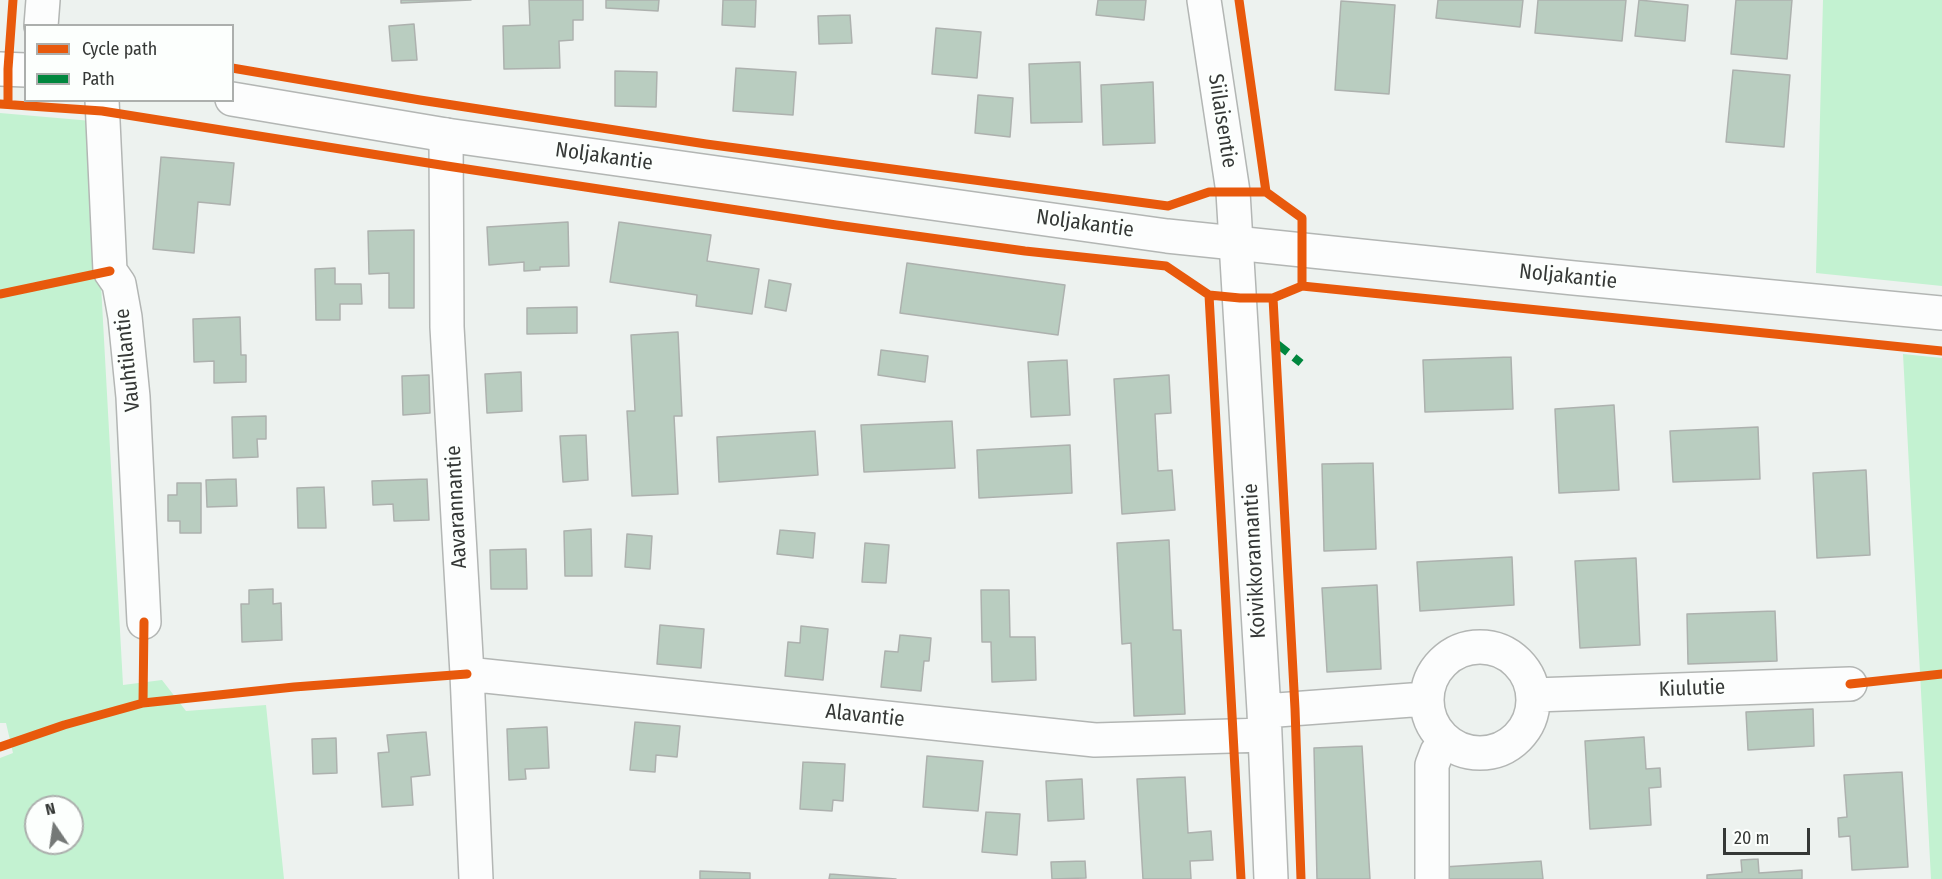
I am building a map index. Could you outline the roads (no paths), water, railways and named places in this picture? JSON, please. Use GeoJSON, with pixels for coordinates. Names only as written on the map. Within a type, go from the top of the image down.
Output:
{"type":"FeatureCollection","features":[{"type":"Feature","properties":{"kind":"street"},"geometry":{"type":"LineString","coordinates":[[41,24],[43,0]]}},
{"type":"Feature","properties":{"kind":"street","name":"Siilaisentie"},"geometry":{"type":"LineString","coordinates":[[1204,0],[1233,192],[1235,243]]}},
{"type":"Feature","properties":{"kind":"street"},"geometry":{"type":"LineString","coordinates":[[0,69],[24,70]]}},
{"type":"Feature","properties":{"kind":"street","name":"Noljakantie"},"geometry":{"type":"LineString","coordinates":[[234,99],[446,135],[1167,236],[1942,313]]}},
{"type":"Feature","properties":{"kind":"street","name":"Vauhtilantie"},"geometry":{"type":"LineString","coordinates":[[102,102],[110,271],[119,284],[133,397],[144,622]]}},
{"type":"Feature","properties":{"kind":"street","name":"Aavarannantie"},"geometry":{"type":"LineString","coordinates":[[446,135],[447,327],[476,879]]}},
{"type":"Feature","properties":{"kind":"street","name":"Koivikkorannantie"},"geometry":{"type":"LineString","coordinates":[[1235,243],[1264,723],[1271,879]]}},
{"type":"Feature","properties":{"kind":"street"},"geometry":{"type":"LineString","coordinates":[[1482,646],[1503,651],[1519,662],[1530,678],[1534,695],[1533,711],[1528,726],[1515,742],[1506,748],[1488,754],[1469,753],[1454,747],[1440,736],[1433,725],[1425,699],[1434,674],[1445,659],[1462,650],[1482,646]]}},
{"type":"Feature","properties":{"kind":"street","name":"Alavantie"},"geometry":{"type":"LineString","coordinates":[[467,674],[1095,740],[1264,723]]}},
{"type":"Feature","properties":{"kind":"street","name":"Kiulutie"},"geometry":{"type":"LineString","coordinates":[[1534,695],[1850,684]]}},
{"type":"Feature","properties":{"kind":"street"},"geometry":{"type":"LineString","coordinates":[[1264,723],[1425,699]]}},
{"type":"Feature","properties":{"kind":"street"},"geometry":{"type":"LineString","coordinates":[[1432,879],[1432,765],[1437,752],[1446,741]]}}]}
